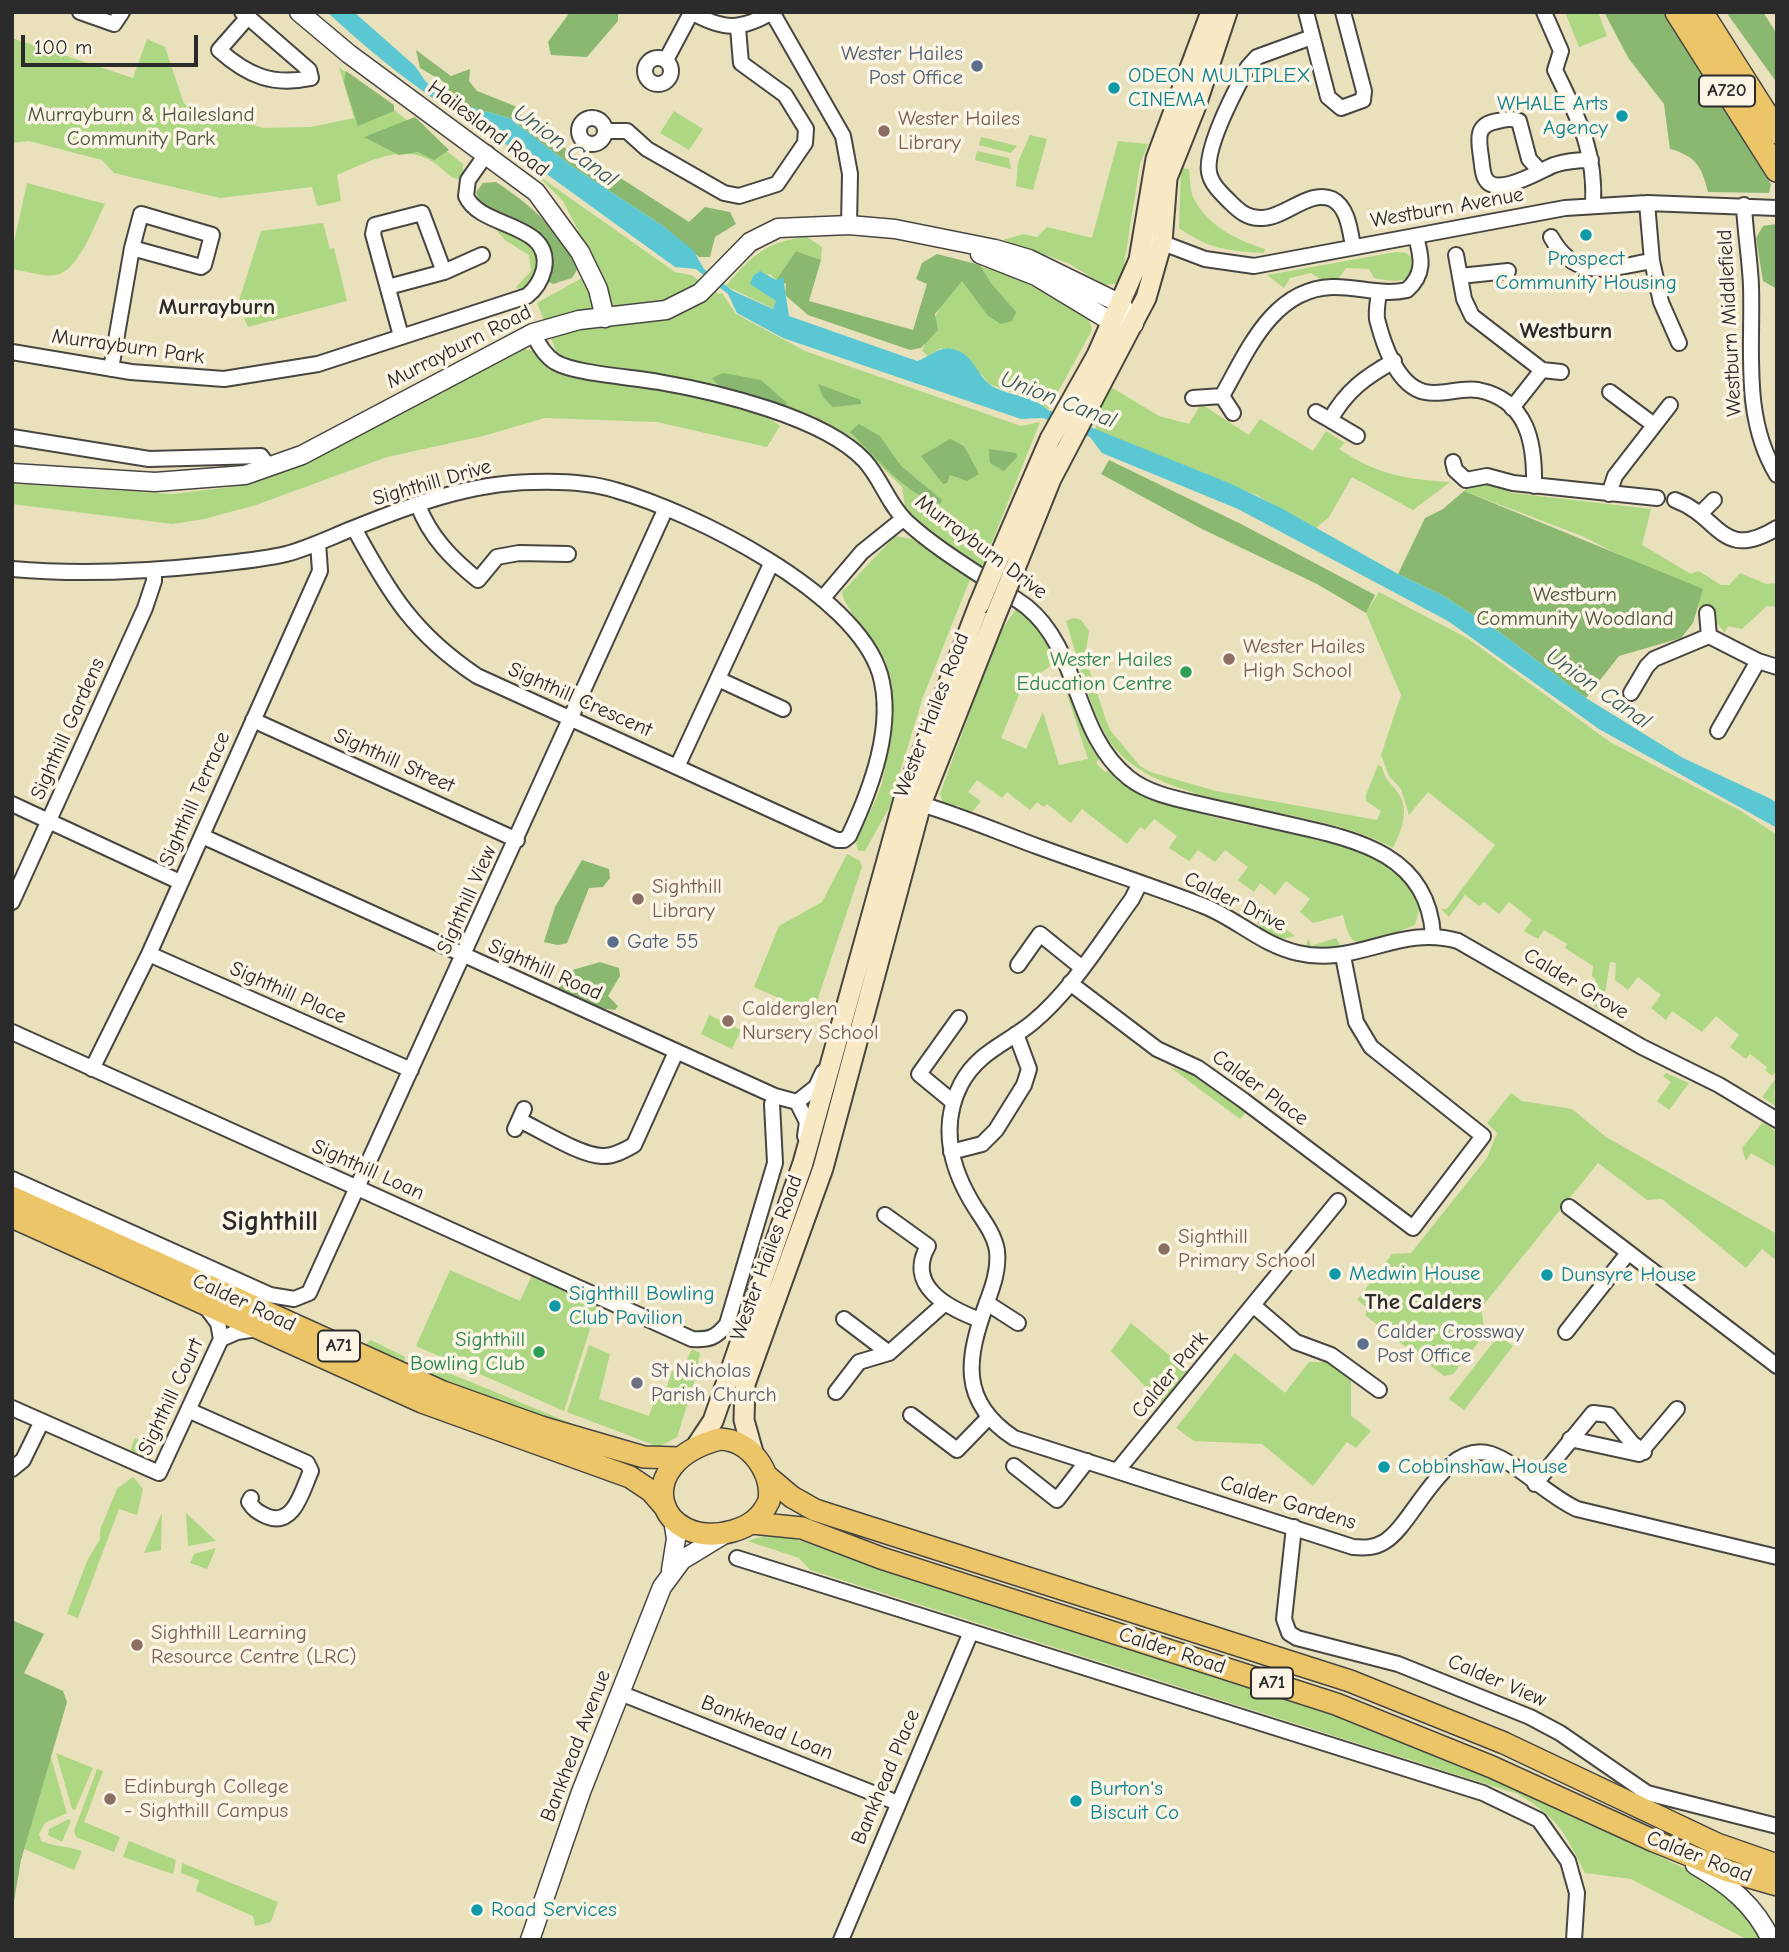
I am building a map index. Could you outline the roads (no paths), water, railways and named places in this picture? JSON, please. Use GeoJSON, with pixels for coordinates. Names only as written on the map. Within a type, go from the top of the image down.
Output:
{"type":"FeatureCollection","features":[{"type":"Feature","properties":{"kind":"highway","name":"A720"},"geometry":{"type":"LineString","coordinates":[[1677,12],[1777,170]]}},
{"type":"Feature","properties":{"kind":"highway","name":"A720"},"geometry":{"type":"LineString","coordinates":[[1700,12],[1777,132]]}},
{"type":"Feature","properties":{"kind":"main road","name":"Wester Hailes Road"},"geometry":{"type":"LineString","coordinates":[[687,1453],[713,1421],[803,1163],[913,801],[979,605],[1007,562],[1058,443],[1135,324],[1156,271],[1153,240],[1156,159],[1211,12]]}},
{"type":"Feature","properties":{"kind":"main road","name":"Wester Hailes Road"},"geometry":{"type":"LineString","coordinates":[[1079,407],[1139,260],[1153,240],[1167,178],[1195,108],[1227,12]]}},
{"type":"Feature","properties":{"kind":"main road","name":"Wester Hailes Road"},"geometry":{"type":"LineString","coordinates":[[754,1456],[744,1420],[746,1384],[827,1156],[913,801],[995,617],[1007,562]]}},
{"type":"Feature","properties":{"kind":"main road","name":"Calder Road"},"geometry":{"type":"LineString","coordinates":[[12,1197],[443,1392],[541,1427],[643,1457],[687,1453]]}},
{"type":"Feature","properties":{"kind":"main road","name":"Calder Road"},"geometry":{"type":"LineString","coordinates":[[12,1217],[205,1306],[433,1406],[629,1477],[651,1491],[669,1513]]}},
{"type":"Feature","properties":{"kind":"main road","name":"A71"},"geometry":{"type":"LineString","coordinates":[[687,1453],[728,1439],[754,1456],[767,1476]]}},
{"type":"Feature","properties":{"kind":"main road"},"geometry":{"type":"LineString","coordinates":[[669,1513],[662,1485],[670,1467],[687,1453]]}},
{"type":"Feature","properties":{"kind":"main road","name":"Calder Road"},"geometry":{"type":"LineString","coordinates":[[767,1476],[792,1497],[815,1510],[1155,1617],[1407,1702],[1565,1771],[1717,1844],[1777,1865]]}},
{"type":"Feature","properties":{"kind":"main road"},"geometry":{"type":"LineString","coordinates":[[752,1524],[769,1501],[767,1476]]}},
{"type":"Feature","properties":{"kind":"main road","name":"A71"},"geometry":{"type":"LineString","coordinates":[[669,1513],[696,1533],[726,1533],[752,1524]]}},
{"type":"Feature","properties":{"kind":"main road","name":"Calder Road"},"geometry":{"type":"LineString","coordinates":[[752,1524],[802,1528],[881,1558],[1336,1704],[1492,1766],[1654,1841],[1728,1871],[1777,1885]]}},
{"type":"Feature","properties":{"kind":"street"},"geometry":{"type":"LineString","coordinates":[[80,12],[114,23],[122,12]]}},
{"type":"Feature","properties":{"kind":"street","name":"Hailesland Road"},"geometry":{"type":"LineString","coordinates":[[299,12],[349,54],[487,153],[536,192],[580,252],[598,289],[606,318]]}},
{"type":"Feature","properties":{"kind":"street"},"geometry":{"type":"LineString","coordinates":[[666,60],[691,13],[723,26],[738,27],[772,12],[843,136],[850,174],[849,225]]}},
{"type":"Feature","properties":{"kind":"street"},"geometry":{"type":"LineString","coordinates":[[1306,12],[1333,104],[1341,108],[1363,100],[1364,91],[1343,12]]}},
{"type":"Feature","properties":{"kind":"street"},"geometry":{"type":"LineString","coordinates":[[1544,12],[1562,51],[1555,69],[1588,140],[1593,205]]}},
{"type":"Feature","properties":{"kind":"street"},"geometry":{"type":"LineString","coordinates":[[245,15],[309,70],[311,78],[294,82],[256,77],[238,68],[219,50],[245,15]]}},
{"type":"Feature","properties":{"kind":"street"},"geometry":{"type":"LineString","coordinates":[[606,131],[627,131],[647,149],[724,193],[739,196],[777,184],[805,143],[806,130],[785,95],[741,63],[738,27]]}},
{"type":"Feature","properties":{"kind":"street"},"geometry":{"type":"LineString","coordinates":[[1312,37],[1257,57],[1248,67],[1211,152],[1209,175],[1216,188],[1239,211],[1250,217],[1274,216],[1313,199],[1333,200],[1340,204],[1346,215],[1353,246]]}},
{"type":"Feature","properties":{"kind":"street"},"geometry":{"type":"LineString","coordinates":[[1540,171],[1529,159],[1519,121],[1500,120],[1482,127],[1478,132],[1485,178],[1490,184],[1525,180],[1555,164],[1591,160]]}},
{"type":"Feature","properties":{"kind":"street","name":"Murrayburn Park"},"geometry":{"type":"LineString","coordinates":[[12,352],[111,369],[224,379],[318,364],[511,303],[527,296],[539,284],[545,265],[540,245],[531,236],[474,208],[466,196],[468,180],[487,153]]}},
{"type":"Feature","properties":{"kind":"street"},"geometry":{"type":"LineString","coordinates":[[1647,203],[1652,261],[1661,302],[1679,343]]}},
{"type":"Feature","properties":{"kind":"street","name":"Westburn Avenue"},"geometry":{"type":"LineString","coordinates":[[1153,240],[1205,259],[1254,266],[1564,208],[1647,203],[1770,208]]}},
{"type":"Feature","properties":{"kind":"street","name":"Westburn Middlefield"},"geometry":{"type":"LineString","coordinates":[[1744,205],[1751,283],[1751,391],[1755,419],[1775,468]]}},
{"type":"Feature","properties":{"kind":"street"},"geometry":{"type":"LineString","coordinates":[[401,336],[373,230],[379,222],[418,212],[425,215],[444,272]]}},
{"type":"Feature","properties":{"kind":"street"},"geometry":{"type":"LineString","coordinates":[[111,369],[132,248],[141,214],[212,235],[213,239],[201,267],[132,248]]}},
{"type":"Feature","properties":{"kind":"street","name":"Murrayburn Road"},"geometry":{"type":"LineString","coordinates":[[12,473],[183,482],[227,478],[269,467],[302,455],[533,333],[559,324],[666,310],[700,293],[750,242],[778,228],[849,225],[895,229],[995,249],[1029,259],[1121,304],[1135,324]]}},
{"type":"Feature","properties":{"kind":"street"},"geometry":{"type":"LineString","coordinates":[[1222,396],[1258,334],[1284,303],[1308,292],[1329,287],[1397,292],[1413,284],[1422,265],[1416,237]]}},
{"type":"Feature","properties":{"kind":"street"},"geometry":{"type":"LineString","coordinates":[[1551,237],[1569,260],[1584,270],[1607,275],[1652,261]]}},
{"type":"Feature","properties":{"kind":"street","name":"Murrayburn Road"},"geometry":{"type":"LineString","coordinates":[[953,242],[1036,276],[1112,322],[1135,324]]}},
{"type":"Feature","properties":{"kind":"street"},"geometry":{"type":"LineString","coordinates":[[388,287],[444,272],[482,255]]}},
{"type":"Feature","properties":{"kind":"street"},"geometry":{"type":"LineString","coordinates":[[1456,255],[1464,299],[1472,316],[1542,370],[1561,372]]}},
{"type":"Feature","properties":{"kind":"street"},"geometry":{"type":"LineString","coordinates":[[1460,276],[1508,271]]}},
{"type":"Feature","properties":{"kind":"street"},"geometry":{"type":"LineString","coordinates":[[1379,292],[1377,316],[1399,373],[1416,388],[1438,393],[1478,390],[1497,397],[1512,408],[1533,440],[1534,486]]}},
{"type":"Feature","properties":{"kind":"street","name":"Murrayburn Drive"},"geometry":{"type":"LineString","coordinates":[[533,333],[547,356],[563,366],[691,389],[820,429],[838,438],[864,460],[903,519],[1044,622],[1066,664],[1085,715],[1103,751],[1132,781],[1166,795],[1334,834],[1379,850],[1413,881],[1430,917],[1433,935]]}},
{"type":"Feature","properties":{"kind":"street"},"geometry":{"type":"LineString","coordinates":[[1330,420],[1342,398],[1356,384],[1394,361]]}},
{"type":"Feature","properties":{"kind":"street"},"geometry":{"type":"LineString","coordinates":[[1512,408],[1542,370]]}},
{"type":"Feature","properties":{"kind":"street"},"geometry":{"type":"LineString","coordinates":[[1610,392],[1654,425]]}},
{"type":"Feature","properties":{"kind":"street"},"geometry":{"type":"LineString","coordinates":[[1193,398],[1222,396]]}},
{"type":"Feature","properties":{"kind":"street"},"geometry":{"type":"LineString","coordinates":[[1222,396],[1233,414]]}},
{"type":"Feature","properties":{"kind":"street"},"geometry":{"type":"LineString","coordinates":[[1609,494],[1615,476],[1670,405]]}},
{"type":"Feature","properties":{"kind":"street"},"geometry":{"type":"LineString","coordinates":[[1316,412],[1357,436]]}},
{"type":"Feature","properties":{"kind":"street"},"geometry":{"type":"LineString","coordinates":[[12,438],[139,458],[182,460],[261,456],[269,467]]}},
{"type":"Feature","properties":{"kind":"street"},"geometry":{"type":"LineString","coordinates":[[1453,462],[1455,470],[1466,480],[1487,476],[1534,486],[1657,498]]}},
{"type":"Feature","properties":{"kind":"street","name":"Sighthill Drive"},"geometry":{"type":"LineString","coordinates":[[12,569],[68,574],[154,571],[263,558],[318,543],[418,505],[486,486],[553,481],[613,489],[666,508],[746,547],[822,598],[859,633],[875,660],[882,686],[876,774],[849,836],[844,840]]}},
{"type":"Feature","properties":{"kind":"street"},"geometry":{"type":"LineString","coordinates":[[1675,500],[1701,513],[1730,539],[1740,542],[1755,541],[1777,528]]}},
{"type":"Feature","properties":{"kind":"street"},"geometry":{"type":"LineString","coordinates":[[1701,513],[1714,500]]}},
{"type":"Feature","properties":{"kind":"street"},"geometry":{"type":"LineString","coordinates":[[418,505],[441,546],[452,559],[478,580],[497,557],[519,553],[568,554]]}},
{"type":"Feature","properties":{"kind":"street","name":"Sighthill View"},"geometry":{"type":"LineString","coordinates":[[294,1299],[302,1297],[313,1287],[666,508]]}},
{"type":"Feature","properties":{"kind":"street"},"geometry":{"type":"LineString","coordinates":[[822,598],[862,552],[903,519]]}},
{"type":"Feature","properties":{"kind":"street","name":"Sighthill Crescent"},"geometry":{"type":"LineString","coordinates":[[354,528],[387,589],[432,641],[477,676],[836,840],[844,840]]}},
{"type":"Feature","properties":{"kind":"street","name":"Sighthill Terrace"},"geometry":{"type":"LineString","coordinates":[[92,1069],[149,954],[320,571],[318,543]]}},
{"type":"Feature","properties":{"kind":"street"},"geometry":{"type":"LineString","coordinates":[[677,767],[771,564]]}},
{"type":"Feature","properties":{"kind":"street","name":"Sighthill Gardens"},"geometry":{"type":"LineString","coordinates":[[12,902],[145,608],[154,581],[154,571]]}},
{"type":"Feature","properties":{"kind":"street"},"geometry":{"type":"LineString","coordinates":[[1707,613],[1710,636]]}},
{"type":"Feature","properties":{"kind":"street"},"geometry":{"type":"LineString","coordinates":[[1710,636],[1758,662],[1777,667]]}},
{"type":"Feature","properties":{"kind":"street"},"geometry":{"type":"LineString","coordinates":[[1631,693],[1637,676],[1654,659],[1710,636]]}},
{"type":"Feature","properties":{"kind":"street"},"geometry":{"type":"LineString","coordinates":[[1718,731],[1758,662]]}},
{"type":"Feature","properties":{"kind":"street"},"geometry":{"type":"LineString","coordinates":[[718,679],[783,709]]}},
{"type":"Feature","properties":{"kind":"street","name":"Sighthill Street"},"geometry":{"type":"LineString","coordinates":[[253,720],[517,840]]}},
{"type":"Feature","properties":{"kind":"street","name":"Calder Drive"},"geometry":{"type":"LineString","coordinates":[[913,801],[1218,912],[1253,935],[1289,951],[1315,956],[1343,956]]}},
{"type":"Feature","properties":{"kind":"street"},"geometry":{"type":"LineString","coordinates":[[12,804],[180,882]]}},
{"type":"Feature","properties":{"kind":"street","name":"Sighthill Road"},"geometry":{"type":"LineString","coordinates":[[202,836],[676,1052],[775,1096],[797,1102]]}},
{"type":"Feature","properties":{"kind":"street","name":"Calder Gardens"},"geometry":{"type":"LineString","coordinates":[[1140,883],[1132,899],[1070,983],[1032,1023],[992,1047],[973,1065],[953,1102],[948,1126],[951,1152],[962,1184],[997,1248],[998,1266],[970,1358],[970,1376],[989,1417],[1014,1438],[1353,1547],[1372,1548],[1387,1541],[1419,1500],[1454,1462],[1466,1454],[1493,1455],[1577,1509],[1777,1557]]}},
{"type":"Feature","properties":{"kind":"street"},"geometry":{"type":"LineString","coordinates":[[1018,965],[1040,934],[1081,967]]}},
{"type":"Feature","properties":{"kind":"street","name":"Calder Grove"},"geometry":{"type":"LineString","coordinates":[[1343,956],[1400,938],[1433,935],[1473,947],[1642,1047],[1742,1097],[1777,1120]]}},
{"type":"Feature","properties":{"kind":"street","name":"Sighthill Place"},"geometry":{"type":"LineString","coordinates":[[149,954],[411,1070]]}},
{"type":"Feature","properties":{"kind":"street","name":"Calder Place"},"geometry":{"type":"LineString","coordinates":[[1070,983],[1157,1049],[1198,1068],[1243,1100],[1413,1228],[1483,1136],[1371,1047],[1356,1022],[1343,956]]}},
{"type":"Feature","properties":{"kind":"street"},"geometry":{"type":"LineString","coordinates":[[953,1102],[919,1074],[959,1018]]}},
{"type":"Feature","properties":{"kind":"street","name":"Sighthill Loan"},"geometry":{"type":"LineString","coordinates":[[12,1032],[692,1339],[708,1340]]}},
{"type":"Feature","properties":{"kind":"street"},"geometry":{"type":"LineString","coordinates":[[951,1152],[982,1143],[996,1130],[1024,1084],[1029,1069],[1016,1034]]}},
{"type":"Feature","properties":{"kind":"street"},"geometry":{"type":"LineString","coordinates":[[803,1163],[807,1122],[797,1102],[816,1087],[837,1047]]}},
{"type":"Feature","properties":{"kind":"street"},"geometry":{"type":"LineString","coordinates":[[519,1119],[583,1150],[602,1156],[616,1154],[634,1145],[676,1052]]}},
{"type":"Feature","properties":{"kind":"street","name":"Wester Hailes Road"},"geometry":{"type":"LineString","coordinates":[[708,1340],[718,1335],[727,1324],[775,1163],[772,1104],[775,1096]]}},
{"type":"Feature","properties":{"kind":"street","name":"Calder Road"},"geometry":{"type":"LineString","coordinates":[[12,1179],[270,1296],[294,1299]]}},
{"type":"Feature","properties":{"kind":"street","name":"Calder Park"},"geometry":{"type":"LineString","coordinates":[[1117,1471],[1338,1201]]}},
{"type":"Feature","properties":{"kind":"street"},"geometry":{"type":"LineString","coordinates":[[1569,1207],[1777,1366]]}},
{"type":"Feature","properties":{"kind":"street"},"geometry":{"type":"LineString","coordinates":[[885,1215],[928,1246],[920,1260],[922,1274],[930,1289],[944,1304],[980,1320]]}},
{"type":"Feature","properties":{"kind":"street"},"geometry":{"type":"LineString","coordinates":[[1566,1332],[1628,1253]]}},
{"type":"Feature","properties":{"kind":"street"},"geometry":{"type":"LineString","coordinates":[[986,1303],[1018,1323]]}},
{"type":"Feature","properties":{"kind":"street"},"geometry":{"type":"LineString","coordinates":[[836,1392],[859,1362],[889,1353],[944,1304]]}},
{"type":"Feature","properties":{"kind":"street","name":"Sighthill Court"},"geometry":{"type":"LineString","coordinates":[[42,1421],[159,1473],[221,1339],[218,1323],[205,1306]]}},
{"type":"Feature","properties":{"kind":"street"},"geometry":{"type":"LineString","coordinates":[[1254,1306],[1296,1342],[1331,1355],[1379,1390]]}},
{"type":"Feature","properties":{"kind":"street"},"geometry":{"type":"LineString","coordinates":[[844,1319],[889,1353]]}},
{"type":"Feature","properties":{"kind":"street","name":"Sighthill Court"},"geometry":{"type":"LineString","coordinates":[[221,1339],[237,1332],[258,1329]]}},
{"type":"Feature","properties":{"kind":"street"},"geometry":{"type":"LineString","coordinates":[[12,1408],[42,1421],[23,1460],[12,1469]]}},
{"type":"Feature","properties":{"kind":"street"},"geometry":{"type":"LineString","coordinates":[[1570,1439],[1632,1454],[1644,1452],[1677,1409]]}},
{"type":"Feature","properties":{"kind":"street"},"geometry":{"type":"LineString","coordinates":[[188,1410],[307,1463],[312,1471],[292,1512],[285,1518],[274,1519],[256,1512],[249,1502],[251,1498]]}},
{"type":"Feature","properties":{"kind":"street"},"geometry":{"type":"LineString","coordinates":[[1535,1484],[1590,1415],[1600,1412],[1609,1415],[1632,1443],[1644,1452]]}},
{"type":"Feature","properties":{"kind":"street"},"geometry":{"type":"LineString","coordinates":[[911,1415],[957,1450],[989,1417]]}},
{"type":"Feature","properties":{"kind":"street"},"geometry":{"type":"LineString","coordinates":[[1014,1466],[1057,1500],[1087,1461]]}},
{"type":"Feature","properties":{"kind":"street","name":"Bankhead Avenue"},"geometry":{"type":"LineString","coordinates":[[530,1940],[620,1693],[671,1570],[676,1539],[669,1513]]}},
{"type":"Feature","properties":{"kind":"street","name":"Calder View"},"geometry":{"type":"LineString","coordinates":[[1294,1527],[1284,1619],[1289,1633],[1297,1638],[1398,1664],[1530,1717],[1560,1733],[1647,1793],[1777,1826]]}},
{"type":"Feature","properties":{"kind":"street","name":"Bankhead Avenue"},"geometry":{"type":"LineString","coordinates":[[671,1570],[691,1552],[726,1533]]}},
{"type":"Feature","properties":{"kind":"street","name":"Calder Road"},"geometry":{"type":"LineString","coordinates":[[737,1558],[1483,1793],[1539,1820],[1568,1861],[1577,1893],[1574,1940]]}},
{"type":"Feature","properties":{"kind":"street","name":"Bankhead Place"},"geometry":{"type":"LineString","coordinates":[[841,1940],[971,1632]]}},
{"type":"Feature","properties":{"kind":"street","name":"Bankhead Loan"},"geometry":{"type":"LineString","coordinates":[[620,1693],[898,1803]]}},
{"type":"Feature","properties":{"kind":"street"},"geometry":{"type":"LineString","coordinates":[[1654,1841],[1726,1884],[1749,1906],[1771,1940]]}},
{"type":"Feature","properties":{"kind":"water"},"geometry":{"type":"Polygon","coordinates":[[[327,12],[354,12],[415,66],[426,82],[453,102],[509,118],[573,167],[663,226],[693,250],[704,269],[733,291],[773,309],[776,301],[750,284],[753,276],[760,271],[776,280],[783,277],[789,316],[917,361],[942,349],[959,351],[970,360],[987,382],[999,390],[1035,401],[1048,410],[1229,483],[1281,508],[1398,574],[1442,595],[1502,634],[1586,698],[1683,758],[1771,799],[1777,803],[1777,828],[1599,729],[1448,621],[1238,509],[1102,453],[1090,437],[1043,418],[1021,419],[783,338],[737,313],[728,294],[696,269],[675,267],[490,133],[425,93],[327,12]]]}},
{"type":"Feature","properties":{"kind":"place","name":"Wester Hailes Post Office"},"geometry":{"type":"Point","coordinates":[977,66]}},
{"type":"Feature","properties":{"kind":"place","name":"ODEON MULTIPLEX CINEMA"},"geometry":{"type":"Point","coordinates":[1114,88]}},
{"type":"Feature","properties":{"kind":"place","name":"WHALE Arts Agency"},"geometry":{"type":"Point","coordinates":[1622,116]}},
{"type":"Feature","properties":{"kind":"place","name":"Wester Hailes Library"},"geometry":{"type":"Point","coordinates":[884,131]}},
{"type":"Feature","properties":{"kind":"place","name":"Prospect Community Housing"},"geometry":{"type":"Point","coordinates":[1586,235]}},
{"type":"Feature","properties":{"kind":"place","name":"Wester Hailes High School"},"geometry":{"type":"Point","coordinates":[1229,659]}},
{"type":"Feature","properties":{"kind":"place","name":"Wester Hailes Education Centre"},"geometry":{"type":"Point","coordinates":[1186,672]}},
{"type":"Feature","properties":{"kind":"place","name":"Sighthill Library"},"geometry":{"type":"Point","coordinates":[638,899]}},
{"type":"Feature","properties":{"kind":"place","name":"Gate 55"},"geometry":{"type":"Point","coordinates":[613,942]}},
{"type":"Feature","properties":{"kind":"place","name":"Calderglen Nursery School"},"geometry":{"type":"Point","coordinates":[728,1021]}},
{"type":"Feature","properties":{"kind":"place","name":"Sighthill Primary School"},"geometry":{"type":"Point","coordinates":[1164,1249]}},
{"type":"Feature","properties":{"kind":"place","name":"Medwin House"},"geometry":{"type":"Point","coordinates":[1335,1274]}},
{"type":"Feature","properties":{"kind":"place","name":"Dunsyre House"},"geometry":{"type":"Point","coordinates":[1547,1275]}},
{"type":"Feature","properties":{"kind":"place","name":"Sighthill Bowling Club Pavilion"},"geometry":{"type":"Point","coordinates":[555,1306]}},
{"type":"Feature","properties":{"kind":"place","name":"Calder Crossway Post Office"},"geometry":{"type":"Point","coordinates":[1363,1344]}},
{"type":"Feature","properties":{"kind":"place","name":"Sighthill Bowling Club"},"geometry":{"type":"Point","coordinates":[539,1352]}},
{"type":"Feature","properties":{"kind":"place","name":"St Nicholas Parish Church"},"geometry":{"type":"Point","coordinates":[637,1383]}},
{"type":"Feature","properties":{"kind":"place","name":"Cobbinshaw House"},"geometry":{"type":"Point","coordinates":[1384,1467]}},
{"type":"Feature","properties":{"kind":"place","name":"Sighthill Learning Resource Centre (LRC)"},"geometry":{"type":"Point","coordinates":[137,1645]}},
{"type":"Feature","properties":{"kind":"place","name":"Edinburgh College - Sighthill Campus"},"geometry":{"type":"Point","coordinates":[110,1799]}},
{"type":"Feature","properties":{"kind":"place","name":"Burton's Biscuit Co"},"geometry":{"type":"Point","coordinates":[1076,1801]}},
{"type":"Feature","properties":{"kind":"place","name":"Road Services"},"geometry":{"type":"Point","coordinates":[477,1910]}},
{"type":"Feature","properties":{"kind":"district","name":"Murrayburn"},"geometry":{"type":"Point","coordinates":[217,307]}},
{"type":"Feature","properties":{"kind":"district","name":"Westburn"},"geometry":{"type":"Point","coordinates":[1566,331]}},
{"type":"Feature","properties":{"kind":"district","name":"Sighthill"},"geometry":{"type":"Point","coordinates":[270,1222]}},
{"type":"Feature","properties":{"kind":"district","name":"The Calders"},"geometry":{"type":"Point","coordinates":[1423,1302]}},
{"type":"Feature","properties":{"kind":"park label","name":"Murrayburn & Hailesland Community Park"},"geometry":{"type":"Point","coordinates":[141,127]}},
{"type":"Feature","properties":{"kind":"park label","name":"Westburn Community Woodland"},"geometry":{"type":"Point","coordinates":[1575,607]}},
{"type":"Feature","properties":{"kind":"water label","name":"Union Canal"},"geometry":{"type":"Point","coordinates":[565,146]}},
{"type":"Feature","properties":{"kind":"water label","name":"Union Canal"},"geometry":{"type":"Point","coordinates":[1058,400]}},
{"type":"Feature","properties":{"kind":"water label","name":"Union Canal"},"geometry":{"type":"Point","coordinates":[1598,689]}}]}
